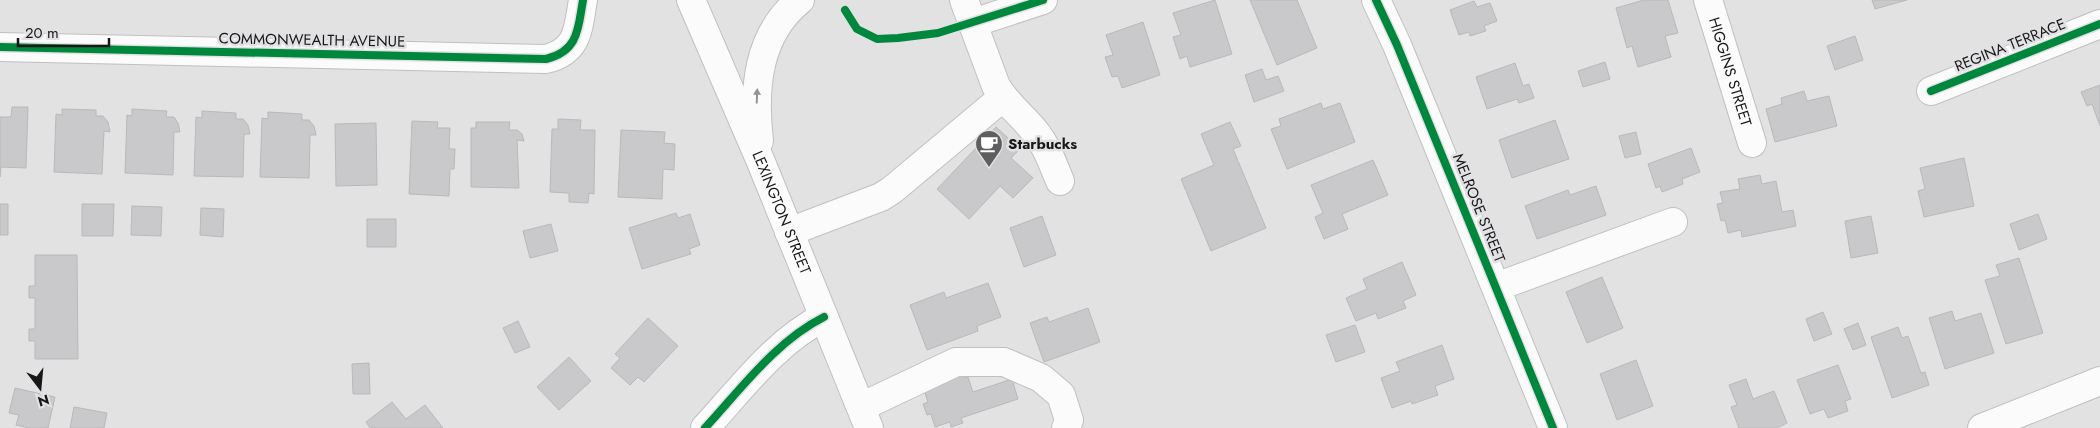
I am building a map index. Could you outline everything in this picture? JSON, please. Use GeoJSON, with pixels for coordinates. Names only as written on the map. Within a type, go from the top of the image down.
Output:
{"type":"FeatureCollection","features":[{"type":"Feature","properties":{"kind":"street","name":"COMMONWEALTH AVENUE"},"geometry":{"type":"LineString","coordinates":[[0,47],[546,59],[563,54],[573,42],[583,0]]}},
{"type":"Feature","properties":{"kind":"street","name":"LEXINGTON STREET"},"geometry":{"type":"LineString","coordinates":[[691,0],[761,162],[865,417]]}},
{"type":"Feature","properties":{"kind":"street"},"geometry":{"type":"LineString","coordinates":[[761,162],[757,98],[762,56],[768,40],[777,25],[788,10],[800,0]]}},
{"type":"Feature","properties":{"kind":"street"},"geometry":{"type":"LineString","coordinates":[[1043,0],[969,12],[990,73],[1002,98],[1036,132],[1044,144],[1060,181]]}},
{"type":"Feature","properties":{"kind":"street","name":"MELROSE STREET"},"geometry":{"type":"LineString","coordinates":[[1376,0],[1397,45],[1553,428]]}},
{"type":"Feature","properties":{"kind":"street","name":"HIGGINS STREET"},"geometry":{"type":"LineString","coordinates":[[1708,0],[1752,143]]}},
{"type":"Feature","properties":{"kind":"street","name":"REGINA TERRACE"},"geometry":{"type":"LineString","coordinates":[[1931,91],[2100,24]]}},
{"type":"Feature","properties":{"kind":"street"},"geometry":{"type":"LineString","coordinates":[[789,232],[880,197],[892,190],[1002,98]]}},
{"type":"Feature","properties":{"kind":"street"},"geometry":{"type":"LineString","coordinates":[[1496,287],[1673,222]]}},
{"type":"Feature","properties":{"kind":"street"},"geometry":{"type":"LineString","coordinates":[[705,428],[785,342],[809,324],[824,317]]}},
{"type":"Feature","properties":{"kind":"street"},"geometry":{"type":"LineString","coordinates":[[865,417],[956,362],[1004,362],[1042,378],[1061,395],[1069,420],[1066,428]]}},
{"type":"Feature","properties":{"kind":"street"},"geometry":{"type":"LineString","coordinates":[[1984,428],[2100,381]]}},
{"type":"Feature","properties":{"kind":"building"},"geometry":{"type":"Polygon","coordinates":[[[1215,0],[1232,54],[1190,67],[1187,56],[1180,59],[1173,37],[1181,35],[1173,13],[1215,0]]]}},
{"type":"Feature","properties":{"kind":"building"},"geometry":{"type":"Polygon","coordinates":[[[1250,0],[1297,0],[1317,48],[1277,65],[1250,0]]]}},
{"type":"Feature","properties":{"kind":"building"},"geometry":{"type":"Polygon","coordinates":[[[1644,0],[1668,0],[1678,33],[1665,36],[1671,57],[1638,67],[1632,46],[1627,48],[1616,8],[1644,0]]]}},
{"type":"Feature","properties":{"kind":"building"},"geometry":{"type":"Polygon","coordinates":[[[1872,0],[1907,0],[1875,9],[1872,0]]]}},
{"type":"Feature","properties":{"kind":"building"},"geometry":{"type":"Polygon","coordinates":[[[1474,1],[1477,7],[1490,3],[1497,21],[1484,26],[1486,31],[1470,36],[1469,32],[1459,35],[1450,10],[1474,1]]]}},
{"type":"Feature","properties":{"kind":"building"},"geometry":{"type":"Polygon","coordinates":[[[1143,22],[1160,75],[1122,88],[1118,76],[1112,77],[1105,57],[1113,55],[1106,35],[1143,22]]]}},
{"type":"Feature","properties":{"kind":"building"},"geometry":{"type":"Polygon","coordinates":[[[1855,36],[1863,60],[1835,70],[1827,46],[1855,36]]]}},
{"type":"Feature","properties":{"kind":"building"},"geometry":{"type":"Polygon","coordinates":[[[1605,62],[1610,79],[1583,87],[1578,71],[1605,62]]]}},
{"type":"Feature","properties":{"kind":"building"},"geometry":{"type":"Polygon","coordinates":[[[1515,63],[1523,86],[1529,84],[1534,98],[1519,103],[1517,99],[1487,109],[1476,77],[1515,63]]]}},
{"type":"Feature","properties":{"kind":"building"},"geometry":{"type":"Polygon","coordinates":[[[1262,69],[1266,80],[1278,76],[1284,91],[1254,102],[1245,75],[1262,69]]]}},
{"type":"Feature","properties":{"kind":"building"},"geometry":{"type":"Polygon","coordinates":[[[2100,85],[2100,126],[2092,104],[2087,106],[2081,92],[2100,85]]]}},
{"type":"Feature","properties":{"kind":"building"},"geometry":{"type":"Polygon","coordinates":[[[1804,91],[1807,101],[1829,96],[1837,126],[1775,142],[1766,109],[1782,104],[1781,98],[1804,91]]]}},
{"type":"Feature","properties":{"kind":"building"},"geometry":{"type":"Polygon","coordinates":[[[1321,103],[1323,109],[1340,103],[1355,142],[1287,169],[1271,129],[1281,126],[1279,119],[1321,103]]]}},
{"type":"Feature","properties":{"kind":"building"},"geometry":{"type":"Polygon","coordinates":[[[12,107],[28,107],[26,168],[1,167],[0,177],[0,117],[11,117],[12,107]]]}},
{"type":"Feature","properties":{"kind":"building"},"geometry":{"type":"Polygon","coordinates":[[[62,109],[96,110],[96,116],[103,116],[108,122],[110,132],[104,131],[102,174],[54,172],[56,114],[62,115],[62,109]]]}},
{"type":"Feature","properties":{"kind":"building"},"geometry":{"type":"Polygon","coordinates":[[[132,109],[167,111],[166,117],[174,117],[178,123],[180,132],[174,132],[173,175],[125,173],[127,115],[132,116],[132,109]]]}},
{"type":"Feature","properties":{"kind":"building"},"geometry":{"type":"Polygon","coordinates":[[[202,111],[236,113],[236,119],[243,119],[248,125],[250,134],[244,134],[243,177],[194,176],[196,117],[202,118],[202,111]]]}},
{"type":"Feature","properties":{"kind":"building"},"geometry":{"type":"Polygon","coordinates":[[[268,112],[302,114],[302,120],[309,120],[314,126],[316,135],[310,135],[309,178],[260,177],[262,118],[268,119],[268,112]]]}},
{"type":"Feature","properties":{"kind":"building"},"geometry":{"type":"Polygon","coordinates":[[[558,119],[581,120],[580,130],[595,130],[594,194],[589,193],[588,203],[569,202],[569,193],[550,192],[552,129],[558,129],[558,119]]]}},
{"type":"Feature","properties":{"kind":"building"},"geometry":{"type":"Polygon","coordinates":[[[1555,120],[1569,159],[1512,178],[1499,140],[1555,120]]]}},
{"type":"Feature","properties":{"kind":"building"},"geometry":{"type":"Polygon","coordinates":[[[412,121],[438,122],[437,128],[450,128],[449,149],[455,149],[454,169],[450,169],[449,196],[409,194],[412,121]]]}},
{"type":"Feature","properties":{"kind":"building"},"geometry":{"type":"Polygon","coordinates":[[[476,122],[510,122],[509,130],[517,130],[522,134],[524,141],[517,140],[519,188],[471,187],[471,128],[476,128],[476,122]]]}},
{"type":"Feature","properties":{"kind":"building"},"geometry":{"type":"Polygon","coordinates":[[[1230,122],[1241,146],[1233,149],[1266,228],[1211,251],[1181,179],[1214,165],[1201,134],[1230,122]]]}},
{"type":"Feature","properties":{"kind":"building"},"geometry":{"type":"Polygon","coordinates":[[[376,123],[377,185],[336,186],[335,124],[376,123]]]}},
{"type":"Feature","properties":{"kind":"building","name":"Starbucks"},"geometry":{"type":"Polygon","coordinates":[[[996,127],[1020,149],[1011,158],[1033,178],[1013,198],[1000,186],[969,219],[937,189],[996,127]]]}},
{"type":"Feature","properties":{"kind":"building"},"geometry":{"type":"Polygon","coordinates":[[[621,130],[665,132],[664,143],[675,144],[674,170],[663,169],[662,199],[618,197],[621,130]]]}},
{"type":"Feature","properties":{"kind":"building"},"geometry":{"type":"Polygon","coordinates":[[[1636,132],[1641,154],[1625,158],[1619,136],[1636,132]]]}},
{"type":"Feature","properties":{"kind":"building"},"geometry":{"type":"Polygon","coordinates":[[[1691,148],[1700,172],[1682,179],[1683,184],[1662,192],[1660,186],[1656,188],[1648,164],[1691,148]]]}},
{"type":"Feature","properties":{"kind":"building"},"geometry":{"type":"Polygon","coordinates":[[[1964,158],[1974,206],[1924,217],[1918,191],[1925,189],[1920,168],[1964,158]]]}},
{"type":"Feature","properties":{"kind":"building"},"geometry":{"type":"Polygon","coordinates":[[[1373,160],[1388,195],[1342,214],[1348,229],[1324,239],[1315,217],[1323,213],[1311,185],[1373,160]]]}},
{"type":"Feature","properties":{"kind":"building"},"geometry":{"type":"Polygon","coordinates":[[[1760,175],[1762,184],[1776,181],[1782,212],[1793,210],[1796,226],[1742,237],[1741,230],[1728,233],[1725,220],[1721,221],[1717,204],[1723,203],[1720,192],[1740,189],[1738,179],[1760,175]]]}},
{"type":"Feature","properties":{"kind":"building"},"geometry":{"type":"Polygon","coordinates":[[[1596,186],[1606,215],[1537,239],[1525,206],[1568,190],[1570,195],[1596,186]]]}},
{"type":"Feature","properties":{"kind":"building"},"geometry":{"type":"Polygon","coordinates":[[[0,204],[8,204],[8,235],[0,235],[0,204]]]}},
{"type":"Feature","properties":{"kind":"building"},"geometry":{"type":"Polygon","coordinates":[[[82,204],[114,204],[113,236],[82,236],[82,204]]]}},
{"type":"Feature","properties":{"kind":"building"},"geometry":{"type":"Polygon","coordinates":[[[132,206],[162,207],[161,236],[131,235],[132,206]]]}},
{"type":"Feature","properties":{"kind":"building"},"geometry":{"type":"Polygon","coordinates":[[[201,208],[224,209],[223,237],[200,235],[201,208]]]}},
{"type":"Feature","properties":{"kind":"building"},"geometry":{"type":"Polygon","coordinates":[[[676,213],[678,218],[690,214],[700,245],[689,249],[691,254],[642,269],[629,228],[676,213]]]}},
{"type":"Feature","properties":{"kind":"building"},"geometry":{"type":"Polygon","coordinates":[[[2038,214],[2047,239],[2019,250],[2010,224],[2038,214]]]}},
{"type":"Feature","properties":{"kind":"building"},"geometry":{"type":"Polygon","coordinates":[[[1042,216],[1056,255],[1024,267],[1010,228],[1042,216]]]}},
{"type":"Feature","properties":{"kind":"building"},"geometry":{"type":"Polygon","coordinates":[[[1871,216],[1878,253],[1851,258],[1845,221],[1871,216]]]}},
{"type":"Feature","properties":{"kind":"building"},"geometry":{"type":"Polygon","coordinates":[[[367,219],[396,219],[396,247],[367,247],[367,219]]]}},
{"type":"Feature","properties":{"kind":"building"},"geometry":{"type":"Polygon","coordinates":[[[551,224],[558,251],[530,258],[523,231],[551,224]]]}},
{"type":"Feature","properties":{"kind":"building"},"geometry":{"type":"Polygon","coordinates":[[[35,255],[77,255],[78,359],[35,359],[35,341],[29,341],[29,329],[35,329],[35,298],[29,298],[29,286],[35,286],[35,255]]]}},
{"type":"Feature","properties":{"kind":"building"},"geometry":{"type":"Polygon","coordinates":[[[2019,258],[2043,333],[2006,344],[1985,280],[2000,276],[1996,265],[2019,258]]]}},
{"type":"Feature","properties":{"kind":"building"},"geometry":{"type":"Polygon","coordinates":[[[1402,262],[1416,295],[1403,301],[1406,308],[1378,319],[1376,313],[1356,321],[1346,298],[1367,289],[1363,279],[1402,262]]]}},
{"type":"Feature","properties":{"kind":"building"},"geometry":{"type":"Polygon","coordinates":[[[1602,277],[1623,328],[1587,343],[1566,292],[1602,277]]]}},
{"type":"Feature","properties":{"kind":"building"},"geometry":{"type":"Polygon","coordinates":[[[988,283],[1001,317],[977,326],[978,331],[927,350],[910,305],[944,292],[946,298],[988,283]]]}},
{"type":"Feature","properties":{"kind":"building"},"geometry":{"type":"Polygon","coordinates":[[[1088,308],[1100,342],[1044,362],[1030,323],[1047,317],[1049,322],[1088,308]]]}},
{"type":"Feature","properties":{"kind":"building"},"geometry":{"type":"Polygon","coordinates":[[[1952,311],[1955,321],[1981,313],[1994,353],[1945,369],[1929,318],[1952,311]]]}},
{"type":"Feature","properties":{"kind":"building"},"geometry":{"type":"Polygon","coordinates":[[[1823,312],[1832,334],[1814,341],[1806,319],[1823,312]]]}},
{"type":"Feature","properties":{"kind":"building"},"geometry":{"type":"Polygon","coordinates":[[[648,318],[678,346],[644,382],[638,377],[630,385],[611,368],[620,358],[615,354],[648,318]]]}},
{"type":"Feature","properties":{"kind":"building"},"geometry":{"type":"Polygon","coordinates":[[[518,321],[530,347],[515,353],[503,328],[518,321]]]}},
{"type":"Feature","properties":{"kind":"building"},"geometry":{"type":"Polygon","coordinates":[[[1858,323],[1866,345],[1853,350],[1844,329],[1858,323]]]}},
{"type":"Feature","properties":{"kind":"building"},"geometry":{"type":"Polygon","coordinates":[[[1355,325],[1365,352],[1336,362],[1326,335],[1355,325]]]}},
{"type":"Feature","properties":{"kind":"building"},"geometry":{"type":"Polygon","coordinates":[[[1898,327],[1902,338],[1908,336],[1921,373],[1925,372],[1929,385],[1892,398],[1871,337],[1898,327]]]}},
{"type":"Feature","properties":{"kind":"building"},"geometry":{"type":"Polygon","coordinates":[[[1442,345],[1454,379],[1435,386],[1438,395],[1412,404],[1411,401],[1392,408],[1381,378],[1400,371],[1396,362],[1442,345]]]}},
{"type":"Feature","properties":{"kind":"building"},"geometry":{"type":"Polygon","coordinates":[[[569,357],[591,381],[559,410],[537,387],[569,357]]]}},
{"type":"Feature","properties":{"kind":"building"},"geometry":{"type":"Polygon","coordinates":[[[1636,360],[1653,406],[1617,420],[1600,374],[1636,360]]]}},
{"type":"Feature","properties":{"kind":"building"},"geometry":{"type":"Polygon","coordinates":[[[369,363],[370,394],[353,394],[352,364],[369,363]]]}},
{"type":"Feature","properties":{"kind":"building"},"geometry":{"type":"Polygon","coordinates":[[[1838,365],[1851,399],[1845,401],[1848,411],[1828,418],[1824,409],[1810,414],[1797,380],[1838,365]]]}},
{"type":"Feature","properties":{"kind":"building"},"geometry":{"type":"Polygon","coordinates":[[[962,374],[964,378],[968,377],[973,392],[1012,379],[1018,399],[961,418],[963,423],[951,427],[950,422],[935,427],[931,414],[927,415],[923,404],[928,402],[923,387],[962,374]]]}},
{"type":"Feature","properties":{"kind":"building"},"geometry":{"type":"Polygon","coordinates":[[[1746,379],[1753,399],[1774,391],[1787,423],[1777,428],[1739,428],[1731,407],[1737,405],[1729,385],[1746,379]]]}},
{"type":"Feature","properties":{"kind":"building"},"geometry":{"type":"Polygon","coordinates":[[[15,388],[55,397],[48,428],[29,428],[16,425],[19,415],[9,413],[15,388]]]}},
{"type":"Feature","properties":{"kind":"building"},"geometry":{"type":"Polygon","coordinates":[[[392,402],[406,419],[425,405],[443,428],[370,428],[366,422],[392,402]]]}},
{"type":"Feature","properties":{"kind":"building"},"geometry":{"type":"Polygon","coordinates":[[[74,407],[107,413],[104,428],[70,428],[74,407]]]}},
{"type":"Feature","properties":{"kind":"cycle path"},"geometry":{"type":"LineString","coordinates":[[0,47],[546,59],[557,55],[571,44],[578,29],[583,0]]}},
{"type":"Feature","properties":{"kind":"cycle path"},"geometry":{"type":"LineString","coordinates":[[845,10],[857,29],[877,39],[898,38],[938,33],[1043,0]]}},
{"type":"Feature","properties":{"kind":"cycle path"},"geometry":{"type":"LineString","coordinates":[[1376,0],[1397,45],[1553,428]]}},
{"type":"Feature","properties":{"kind":"cycle path"},"geometry":{"type":"LineString","coordinates":[[1931,91],[2100,24]]}},
{"type":"Feature","properties":{"kind":"cycle path"},"geometry":{"type":"LineString","coordinates":[[705,428],[775,352],[790,339],[824,317]]}},
{"type":"Feature","properties":{"kind":"place","name":"Starbucks"},"geometry":{"type":"Point","coordinates":[989,168]}}]}
